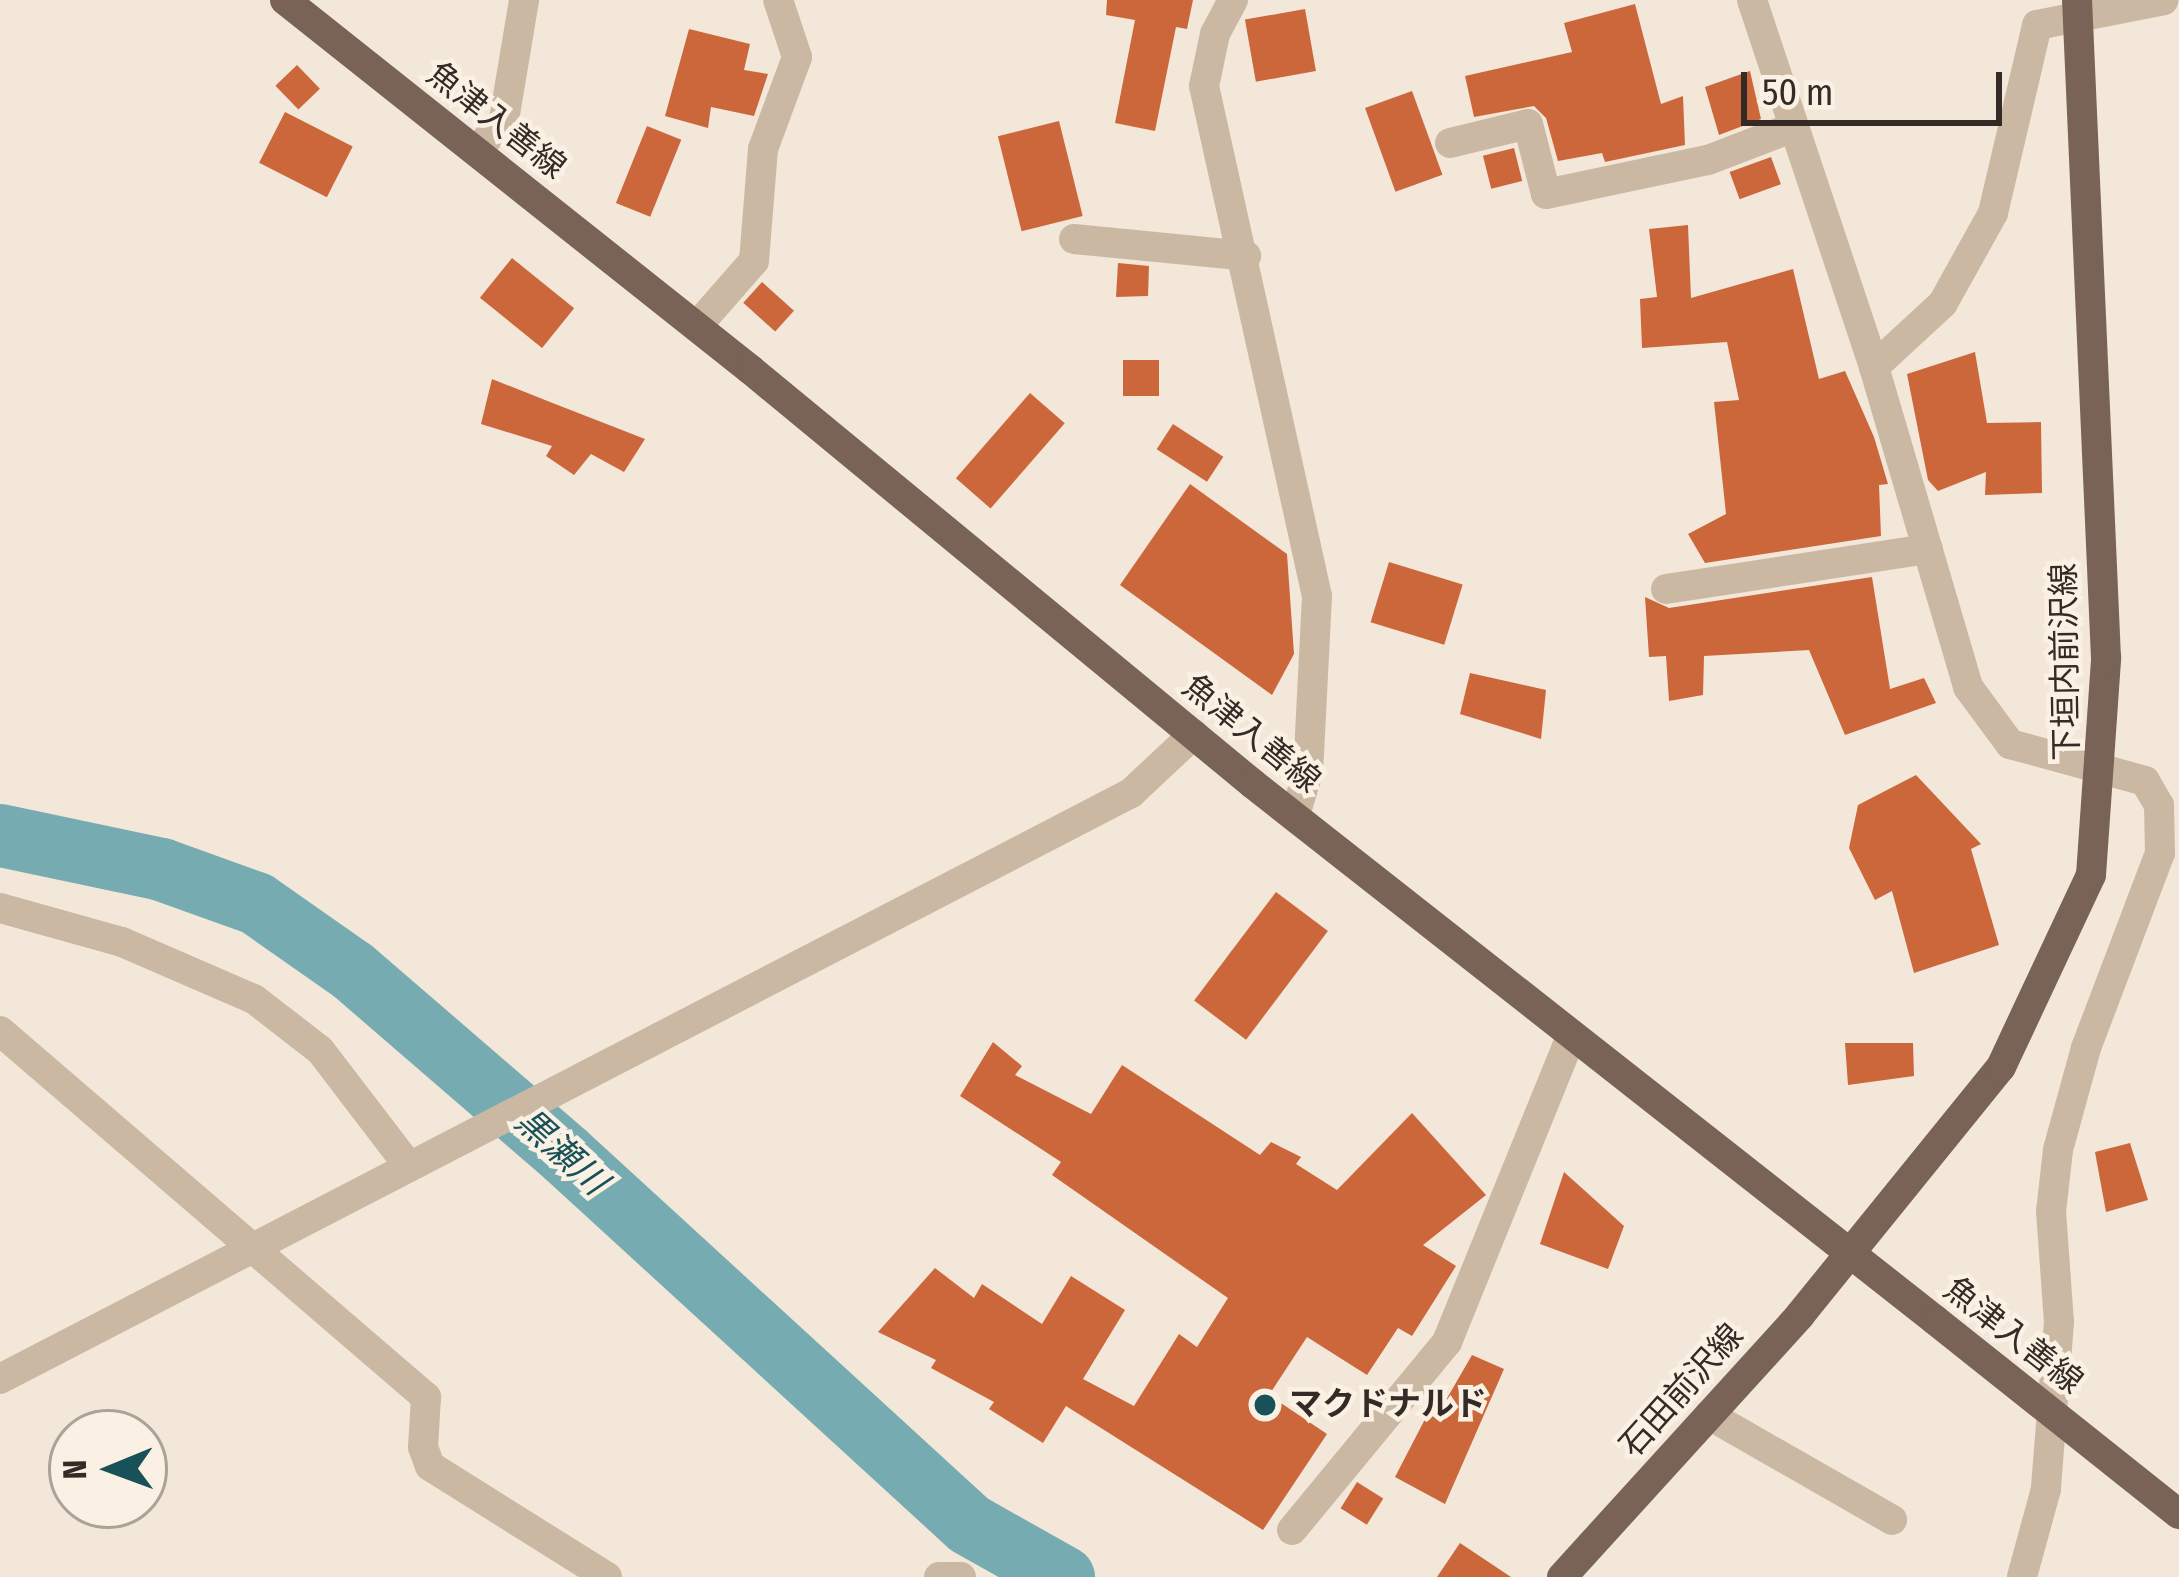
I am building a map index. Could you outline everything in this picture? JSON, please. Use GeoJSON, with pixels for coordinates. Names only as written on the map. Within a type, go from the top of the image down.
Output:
{"type":"FeatureCollection","features":[{"type":"Feature","properties":{"kind":"main road","name":"魚津入善線"},"geometry":{"type":"LineString","coordinates":[[287,0],[697,326],[1295,815],[1853,1251],[2179,1514]]}},
{"type":"Feature","properties":{"kind":"main road","name":"下垣内前沢線"},"geometry":{"type":"LineString","coordinates":[[1853,1251],[2001,1067],[2045,987],[2092,875],[2104,771],[2077,6]]}},
{"type":"Feature","properties":{"kind":"main road","name":"石田前沢線"},"geometry":{"type":"LineString","coordinates":[[1562,1577],[1853,1251]]}},
{"type":"Feature","properties":{"kind":"street"},"geometry":{"type":"LineString","coordinates":[[476,151],[504,120],[524,0]]}},
{"type":"Feature","properties":{"kind":"street"},"geometry":{"type":"LineString","coordinates":[[697,326],[754,261],[763,149],[796,57],[778,0]]}},
{"type":"Feature","properties":{"kind":"street"},"geometry":{"type":"LineString","coordinates":[[1233,0],[1215,34],[1204,86],[1246,256],[1317,596],[1308,772],[1295,815]]}},
{"type":"Feature","properties":{"kind":"street"},"geometry":{"type":"LineString","coordinates":[[1752,0],[1874,367],[1968,687],[2010,744],[2145,782],[2159,805],[2160,854],[2086,1048],[2058,1150],[2050,1211],[2060,1322],[2048,1468],[2022,1577]]}},
{"type":"Feature","properties":{"kind":"street"},"geometry":{"type":"LineString","coordinates":[[1874,367],[1943,303],[1994,213],[2037,25],[2077,6],[2164,0]]}},
{"type":"Feature","properties":{"kind":"street"},"geometry":{"type":"LineString","coordinates":[[1450,143],[1528,124],[1546,194],[1708,160],[1794,127]]}},
{"type":"Feature","properties":{"kind":"street"},"geometry":{"type":"LineString","coordinates":[[1074,239],[1246,256]]}},
{"type":"Feature","properties":{"kind":"street"},"geometry":{"type":"LineString","coordinates":[[1666,589],[1928,549]]}},
{"type":"Feature","properties":{"kind":"street"},"geometry":{"type":"LineString","coordinates":[[0,1378],[582,1070],[1131,793],[1194,734]]}},
{"type":"Feature","properties":{"kind":"street"},"geometry":{"type":"LineString","coordinates":[[0,908],[122,942],[254,999],[320,1049],[408,1165]]}},
{"type":"Feature","properties":{"kind":"street"},"geometry":{"type":"LineString","coordinates":[[0,1031],[246,1248],[426,1397],[430,1466],[608,1577]]}},
{"type":"Feature","properties":{"kind":"street"},"geometry":{"type":"LineString","coordinates":[[1292,1530],[1448,1342],[1572,1034]]}},
{"type":"Feature","properties":{"kind":"street"},"geometry":{"type":"LineString","coordinates":[[1709,1415],[1892,1520]]}},
{"type":"Feature","properties":{"kind":"street"},"geometry":{"type":"LineString","coordinates":[[939,1577],[962,1577]]}},
{"type":"Feature","properties":{"kind":"building"},"geometry":{"type":"Polygon","coordinates":[[[1107,0],[1193,0],[1187,29],[1176,27],[1155,131],[1115,123],[1135,20],[1106,15],[1107,0]]]}},
{"type":"Feature","properties":{"kind":"building"},"geometry":{"type":"Polygon","coordinates":[[[1635,4],[1661,104],[1683,96],[1685,145],[1605,162],[1602,153],[1558,161],[1546,118],[1534,106],[1474,117],[1465,76],[1572,52],[1564,23],[1635,4]]]}},
{"type":"Feature","properties":{"kind":"building"},"geometry":{"type":"Polygon","coordinates":[[[1305,9],[1316,71],[1256,82],[1245,20],[1305,9]]]}},
{"type":"Feature","properties":{"kind":"building"},"geometry":{"type":"Polygon","coordinates":[[[689,29],[750,44],[744,70],[768,74],[754,116],[711,107],[708,128],[665,116],[689,29]]]}},
{"type":"Feature","properties":{"kind":"building"},"geometry":{"type":"Polygon","coordinates":[[[297,65],[320,89],[298,110],[275,86],[297,65]]]}},
{"type":"Feature","properties":{"kind":"building"},"geometry":{"type":"Polygon","coordinates":[[[1750,71],[1761,119],[1719,135],[1705,87],[1750,71]]]}},
{"type":"Feature","properties":{"kind":"building"},"geometry":{"type":"Polygon","coordinates":[[[1412,91],[1442,175],[1395,192],[1365,108],[1412,91]]]}},
{"type":"Feature","properties":{"kind":"building"},"geometry":{"type":"Polygon","coordinates":[[[285,112],[353,147],[327,197],[259,163],[285,112]]]}},
{"type":"Feature","properties":{"kind":"building"},"geometry":{"type":"Polygon","coordinates":[[[1059,121],[1083,216],[1022,231],[998,136],[1059,121]]]}},
{"type":"Feature","properties":{"kind":"building"},"geometry":{"type":"Polygon","coordinates":[[[647,126],[681,140],[650,217],[616,203],[647,126]]]}},
{"type":"Feature","properties":{"kind":"building"},"geometry":{"type":"Polygon","coordinates":[[[1514,148],[1522,181],[1491,189],[1483,156],[1514,148]]]}},
{"type":"Feature","properties":{"kind":"building"},"geometry":{"type":"Polygon","coordinates":[[[1771,157],[1781,184],[1740,199],[1730,172],[1771,157]]]}},
{"type":"Feature","properties":{"kind":"building"},"geometry":{"type":"Polygon","coordinates":[[[1688,225],[1691,298],[1793,269],[1819,379],[1845,371],[1874,437],[1888,484],[1879,485],[1881,536],[1705,563],[1688,534],[1726,514],[1714,402],[1739,400],[1727,342],[1642,348],[1640,299],[1657,297],[1649,229],[1688,225]]]}},
{"type":"Feature","properties":{"kind":"building"},"geometry":{"type":"Polygon","coordinates":[[[512,258],[574,308],[542,348],[480,298],[512,258]]]}},
{"type":"Feature","properties":{"kind":"building"},"geometry":{"type":"Polygon","coordinates":[[[1118,263],[1149,266],[1148,296],[1116,297],[1118,263]]]}},
{"type":"Feature","properties":{"kind":"building"},"geometry":{"type":"Polygon","coordinates":[[[762,282],[794,311],[775,332],[743,303],[762,282]]]}},
{"type":"Feature","properties":{"kind":"building"},"geometry":{"type":"Polygon","coordinates":[[[1975,352],[1987,423],[2041,422],[2042,493],[1985,495],[1986,472],[1938,491],[1928,480],[1907,374],[1975,352]]]}},
{"type":"Feature","properties":{"kind":"building"},"geometry":{"type":"Polygon","coordinates":[[[1123,360],[1159,360],[1159,396],[1123,396],[1123,360]]]}},
{"type":"Feature","properties":{"kind":"building"},"geometry":{"type":"Polygon","coordinates":[[[492,379],[645,439],[624,472],[591,454],[574,475],[546,456],[552,446],[481,424],[492,379]]]}},
{"type":"Feature","properties":{"kind":"building"},"geometry":{"type":"Polygon","coordinates":[[[1030,393],[1065,423],[991,508],[956,478],[1030,393]]]}},
{"type":"Feature","properties":{"kind":"building"},"geometry":{"type":"Polygon","coordinates":[[[1173,424],[1223,457],[1207,482],[1157,449],[1173,424]]]}},
{"type":"Feature","properties":{"kind":"building"},"geometry":{"type":"Polygon","coordinates":[[[1190,484],[1287,554],[1294,654],[1272,695],[1120,585],[1190,484]]]}},
{"type":"Feature","properties":{"kind":"building"},"geometry":{"type":"Polygon","coordinates":[[[1389,562],[1463,585],[1444,645],[1371,622],[1389,562]]]}},
{"type":"Feature","properties":{"kind":"building"},"geometry":{"type":"Polygon","coordinates":[[[1872,577],[1890,689],[1924,678],[1936,703],[1845,735],[1809,650],[1704,656],[1703,695],[1669,701],[1666,656],[1649,657],[1645,597],[1669,608],[1872,577]]]}},
{"type":"Feature","properties":{"kind":"building"},"geometry":{"type":"Polygon","coordinates":[[[1470,673],[1546,690],[1541,739],[1460,714],[1470,673]]]}},
{"type":"Feature","properties":{"kind":"building"},"geometry":{"type":"Polygon","coordinates":[[[1916,775],[1981,844],[1971,849],[1999,945],[1914,973],[1892,891],[1875,900],[1849,848],[1858,805],[1916,775]]]}},
{"type":"Feature","properties":{"kind":"building"},"geometry":{"type":"Polygon","coordinates":[[[1276,892],[1328,931],[1246,1040],[1194,1001],[1276,892]]]}},
{"type":"Feature","properties":{"kind":"building"},"geometry":{"type":"Polygon","coordinates":[[[993,1042],[1022,1066],[1015,1075],[1091,1114],[1122,1065],[1260,1155],[1271,1142],[1301,1157],[1296,1164],[1337,1190],[1412,1113],[1486,1195],[1423,1245],[1456,1266],[1412,1336],[1398,1328],[1367,1375],[1307,1337],[1269,1395],[1327,1434],[1263,1530],[1066,1406],[1043,1443],[989,1409],[994,1402],[931,1368],[936,1360],[878,1332],[935,1268],[974,1298],[982,1284],[1042,1324],[1071,1276],[1125,1310],[1083,1379],[1134,1406],[1179,1334],[1197,1347],[1228,1298],[1052,1175],[1061,1162],[960,1096],[993,1042]]]}},
{"type":"Feature","properties":{"kind":"building"},"geometry":{"type":"Polygon","coordinates":[[[1845,1043],[1913,1043],[1914,1076],[1848,1085],[1845,1043]]]}},
{"type":"Feature","properties":{"kind":"building"},"geometry":{"type":"Polygon","coordinates":[[[2130,1143],[2148,1200],[2106,1212],[2095,1152],[2130,1143]]]}},
{"type":"Feature","properties":{"kind":"building"},"geometry":{"type":"Polygon","coordinates":[[[1564,1172],[1624,1226],[1608,1269],[1540,1244],[1564,1172]]]}},
{"type":"Feature","properties":{"kind":"building"},"geometry":{"type":"Polygon","coordinates":[[[1472,1355],[1504,1369],[1445,1504],[1395,1477],[1436,1398],[1446,1400],[1472,1355]]]}},
{"type":"Feature","properties":{"kind":"building"},"geometry":{"type":"Polygon","coordinates":[[[1357,1482],[1383,1498],[1367,1525],[1341,1508],[1357,1482]]]}},
{"type":"Feature","properties":{"kind":"building"},"geometry":{"type":"Polygon","coordinates":[[[1460,1543],[1511,1577],[1437,1577],[1460,1543]]]}},
{"type":"Feature","properties":{"kind":"waterway","name":"黒瀬川"},"geometry":{"type":"LineString","coordinates":[[0,835],[161,869],[256,903],[353,971],[566,1155],[969,1524],[1063,1577]]}},
{"type":"Feature","properties":{"kind":"place","name":"マクドナルド"},"geometry":{"type":"Point","coordinates":[1265,1405]}}]}
